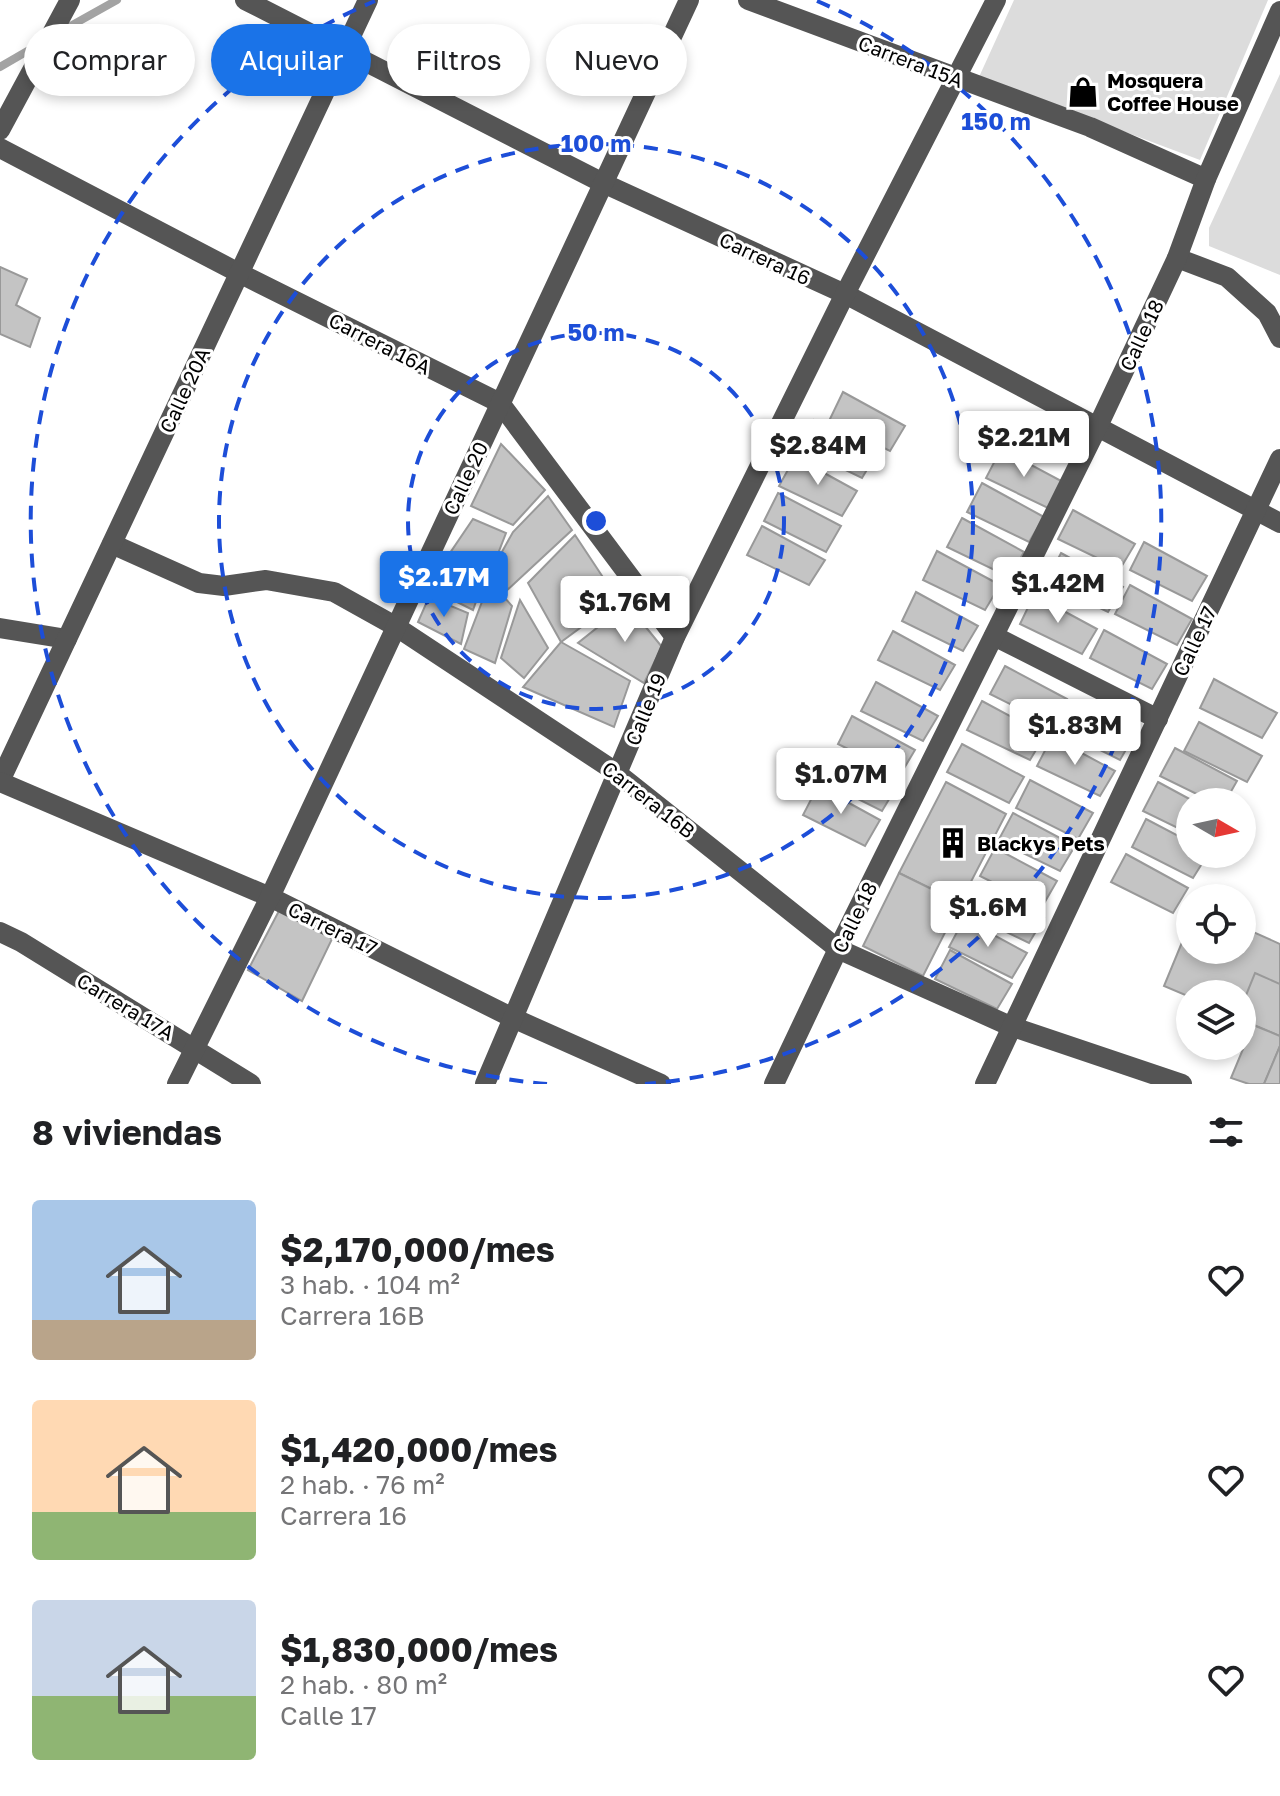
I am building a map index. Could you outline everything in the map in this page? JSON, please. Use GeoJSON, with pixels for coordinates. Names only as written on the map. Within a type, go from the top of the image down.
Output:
{"type":"FeatureCollection","features":[{"type":"Feature","properties":{"kind":"street","name":"Carrera 16"},"geometry":{"type":"LineString","coordinates":[[245,0],[292,24]]}},
{"type":"Feature","properties":{"kind":"street","name":"Calle 20A"},"geometry":{"type":"LineString","coordinates":[[357,24],[368,0]]}},
{"type":"Feature","properties":{"kind":"street","name":"Calle 20"},"geometry":{"type":"LineString","coordinates":[[177,1084],[270,897],[689,0]]}},
{"type":"Feature","properties":{"kind":"street","name":"Carrera 15A"},"geometry":{"type":"LineString","coordinates":[[748,0],[1090,127],[1206,179]]}},
{"type":"Feature","properties":{"kind":"street","name":"Calle 19"},"geometry":{"type":"LineString","coordinates":[[485,1084],[675,637],[845,294],[996,0]]}},
{"type":"Feature","properties":{"kind":"street"},"geometry":{"type":"LineString","coordinates":[[0,130],[68,4]]}},
{"type":"Feature","properties":{"kind":"street","name":"Calle 18"},"geometry":{"type":"LineString","coordinates":[[774,1084],[1098,426],[1177,258],[1206,179],[1280,11]]}},
{"type":"Feature","properties":{"kind":"street","name":"Carrera 16"},"geometry":{"type":"LineString","coordinates":[[371,65],[603,183],[845,294],[1280,523]]}},
{"type":"Feature","properties":{"kind":"street","name":"Calle 20A"},"geometry":{"type":"LineString","coordinates":[[0,781],[323,96]]}},
{"type":"Feature","properties":{"kind":"street","name":"Carrera 16A"},"geometry":{"type":"LineString","coordinates":[[0,148],[239,273],[500,403],[675,637]]}},
{"type":"Feature","properties":{"kind":"street"},"geometry":{"type":"LineString","coordinates":[[1177,258],[1227,277],[1267,313],[1280,338]]}},
{"type":"Feature","properties":{"kind":"street","name":"Calle 17"},"geometry":{"type":"LineString","coordinates":[[985,1084],[1280,459]]}},
{"type":"Feature","properties":{"kind":"street","name":"Carrera 16B"},"geometry":{"type":"LineString","coordinates":[[112,544],[199,583],[224,586],[266,580],[334,592],[395,626],[619,774],[838,949],[1010,1026],[1182,1084]]}},
{"type":"Feature","properties":{"kind":"street"},"geometry":{"type":"LineString","coordinates":[[0,628],[67,639]]}},
{"type":"Feature","properties":{"kind":"street"},"geometry":{"type":"LineString","coordinates":[[994,636],[1158,719]]}},
{"type":"Feature","properties":{"kind":"street","name":"Carrera 17"},"geometry":{"type":"LineString","coordinates":[[0,781],[270,897],[513,1018],[661,1084]]}},
{"type":"Feature","properties":{"kind":"street","name":"Carrera 17A"},"geometry":{"type":"LineString","coordinates":[[0,932],[251,1084]]}},
{"type":"Feature","properties":{"kind":"shaded area"},"geometry":{"type":"Polygon","coordinates":[[[1014,0],[1268,0],[1200,160],[979,77],[1014,0]]]}},
{"type":"Feature","properties":{"kind":"shaded area"},"geometry":{"type":"Polygon","coordinates":[[[1280,74],[1280,275],[1209,246],[1209,228],[1280,74]]]}},
{"type":"Feature","properties":{"kind":"building"},"geometry":{"type":"Polygon","coordinates":[[[0,267],[27,279],[16,305],[40,318],[30,347],[0,334],[0,267]]]}},
{"type":"Feature","properties":{"kind":"building"},"geometry":{"type":"Polygon","coordinates":[[[843,392],[905,426],[890,451],[829,421],[843,392]]]}},
{"type":"Feature","properties":{"kind":"building"},"geometry":{"type":"Polygon","coordinates":[[[814,420],[877,453],[862,478],[800,448],[814,420]]]}},
{"type":"Feature","properties":{"kind":"building"},"geometry":{"type":"Polygon","coordinates":[[[501,444],[545,490],[513,525],[471,506],[501,444]]]}},
{"type":"Feature","properties":{"kind":"building"},"geometry":{"type":"Polygon","coordinates":[[[1001,449],[1063,482],[1048,508],[986,478],[1001,449]]]}},
{"type":"Feature","properties":{"kind":"building"},"geometry":{"type":"Polygon","coordinates":[[[795,457],[857,491],[842,516],[779,486],[795,457]]]}},
{"type":"Feature","properties":{"kind":"building"},"geometry":{"type":"Polygon","coordinates":[[[982,483],[1044,517],[1029,542],[967,512],[982,483]]]}},
{"type":"Feature","properties":{"kind":"building"},"geometry":{"type":"Polygon","coordinates":[[[778,493],[841,526],[826,552],[764,521],[778,493]]]}},
{"type":"Feature","properties":{"kind":"building"},"geometry":{"type":"Polygon","coordinates":[[[548,496],[572,530],[504,593],[493,568],[513,532],[548,496]]]}},
{"type":"Feature","properties":{"kind":"building"},"geometry":{"type":"Polygon","coordinates":[[[1073,510],[1135,544],[1120,569],[1058,539],[1073,510]]]}},
{"type":"Feature","properties":{"kind":"building"},"geometry":{"type":"Polygon","coordinates":[[[962,518],[1024,552],[1009,577],[947,547],[962,518]]]}},
{"type":"Feature","properties":{"kind":"building"},"geometry":{"type":"Polygon","coordinates":[[[473,519],[506,533],[490,574],[450,553],[473,519]]]}},
{"type":"Feature","properties":{"kind":"building"},"geometry":{"type":"Polygon","coordinates":[[[762,526],[825,560],[809,585],[747,555],[762,526]]]}},
{"type":"Feature","properties":{"kind":"building"},"geometry":{"type":"Polygon","coordinates":[[[575,535],[618,600],[561,642],[528,583],[575,535]]]}},
{"type":"Feature","properties":{"kind":"building"},"geometry":{"type":"Polygon","coordinates":[[[1144,542],[1207,576],[1192,601],[1130,570],[1144,542]]]}},
{"type":"Feature","properties":{"kind":"building"},"geometry":{"type":"Polygon","coordinates":[[[937,551],[1000,585],[985,610],[923,580],[937,551]]]}},
{"type":"Feature","properties":{"kind":"building"},"geometry":{"type":"Polygon","coordinates":[[[1061,553],[1123,587],[1108,612],[1046,582],[1061,553]]]}},
{"type":"Feature","properties":{"kind":"building"},"geometry":{"type":"Polygon","coordinates":[[[452,563],[484,579],[473,610],[431,589],[452,563]]]}},
{"type":"Feature","properties":{"kind":"building"},"geometry":{"type":"Polygon","coordinates":[[[490,581],[512,606],[495,663],[464,649],[490,581]]]}},
{"type":"Feature","properties":{"kind":"building"},"geometry":{"type":"Polygon","coordinates":[[[1130,585],[1192,619],[1177,645],[1115,614],[1130,585]]]}},
{"type":"Feature","properties":{"kind":"building"},"geometry":{"type":"Polygon","coordinates":[[[916,592],[978,626],[963,651],[902,621],[916,592]]]}},
{"type":"Feature","properties":{"kind":"building"},"geometry":{"type":"Polygon","coordinates":[[[1034,595],[1097,629],[1082,654],[1020,624],[1034,595]]]}},
{"type":"Feature","properties":{"kind":"building"},"geometry":{"type":"Polygon","coordinates":[[[429,597],[468,613],[461,644],[418,622],[429,597]]]}},
{"type":"Feature","properties":{"kind":"building"},"geometry":{"type":"Polygon","coordinates":[[[520,600],[548,648],[524,678],[501,658],[520,600]]]}},
{"type":"Feature","properties":{"kind":"building"},"geometry":{"type":"Polygon","coordinates":[[[627,604],[662,647],[644,683],[578,643],[627,604]]]}},
{"type":"Feature","properties":{"kind":"building"},"geometry":{"type":"Polygon","coordinates":[[[1104,630],[1167,664],[1152,689],[1090,658],[1104,630]]]}},
{"type":"Feature","properties":{"kind":"building"},"geometry":{"type":"Polygon","coordinates":[[[893,631],[955,665],[940,690],[878,660],[893,631]]]}},
{"type":"Feature","properties":{"kind":"building"},"geometry":{"type":"Polygon","coordinates":[[[561,642],[630,681],[614,727],[523,687],[561,642]]]}},
{"type":"Feature","properties":{"kind":"building"},"geometry":{"type":"Polygon","coordinates":[[[1005,666],[1067,699],[1052,725],[990,694],[1005,666]]]}},
{"type":"Feature","properties":{"kind":"building"},"geometry":{"type":"Polygon","coordinates":[[[1214,679],[1277,713],[1262,738],[1200,708],[1214,679]]]}},
{"type":"Feature","properties":{"kind":"building"},"geometry":{"type":"Polygon","coordinates":[[[876,682],[938,716],[923,741],[861,711],[876,682]]]}},
{"type":"Feature","properties":{"kind":"building"},"geometry":{"type":"Polygon","coordinates":[[[982,701],[1045,735],[1030,760],[967,730],[982,701]]]}},
{"type":"Feature","properties":{"kind":"building"},"geometry":{"type":"Polygon","coordinates":[[[1073,701],[1135,734],[1120,760],[1058,729],[1073,701]]]}},
{"type":"Feature","properties":{"kind":"building"},"geometry":{"type":"Polygon","coordinates":[[[852,716],[915,750],[900,775],[838,744],[852,716]]]}},
{"type":"Feature","properties":{"kind":"building"},"geometry":{"type":"Polygon","coordinates":[[[1199,722],[1262,756],[1247,782],[1184,751],[1199,722]]]}},
{"type":"Feature","properties":{"kind":"building"},"geometry":{"type":"Polygon","coordinates":[[[1052,737],[1115,771],[1100,796],[1037,766],[1052,737]]]}},
{"type":"Feature","properties":{"kind":"building"},"geometry":{"type":"Polygon","coordinates":[[[962,744],[1024,777],[1009,803],[947,772],[962,744]]]}},
{"type":"Feature","properties":{"kind":"building"},"geometry":{"type":"Polygon","coordinates":[[[1175,748],[1237,781],[1233,788],[1184,788],[1160,776],[1175,748]]]}},
{"type":"Feature","properties":{"kind":"building"},"geometry":{"type":"Polygon","coordinates":[[[835,752],[897,786],[882,811],[820,780],[835,752]]]}},
{"type":"Feature","properties":{"kind":"building"},"geometry":{"type":"Polygon","coordinates":[[[1030,780],[1093,813],[1078,839],[1016,808],[1030,780]]]}},
{"type":"Feature","properties":{"kind":"building","name":"Blackys Pets"},"geometry":{"type":"Polygon","coordinates":[[[946,782],[1006,814],[960,903],[899,873],[946,782]]]}},
{"type":"Feature","properties":{"kind":"building"},"geometry":{"type":"Polygon","coordinates":[[[1158,782],[1176,792],[1176,827],[1143,811],[1158,782]]]}},
{"type":"Feature","properties":{"kind":"building"},"geometry":{"type":"Polygon","coordinates":[[[818,786],[880,820],[865,846],[803,815],[818,786]]]}},
{"type":"Feature","properties":{"kind":"building"},"geometry":{"type":"Polygon","coordinates":[[[1013,813],[1075,846],[1060,871],[998,841],[1013,813]]]}},
{"type":"Feature","properties":{"kind":"building"},"geometry":{"type":"Polygon","coordinates":[[[1146,819],[1176,835],[1176,868],[1199,868],[1193,878],[1132,847],[1146,819]]]}},
{"type":"Feature","properties":{"kind":"building"},"geometry":{"type":"Polygon","coordinates":[[[995,848],[1057,881],[1042,907],[980,876],[995,848]]]}},
{"type":"Feature","properties":{"kind":"building"},"geometry":{"type":"Polygon","coordinates":[[[1126,854],[1181,884],[1176,884],[1176,908],[1173,913],[1111,882],[1126,854]]]}},
{"type":"Feature","properties":{"kind":"building"},"geometry":{"type":"Polygon","coordinates":[[[899,873],[960,903],[923,976],[863,946],[899,873]]]}},
{"type":"Feature","properties":{"kind":"building"},"geometry":{"type":"Polygon","coordinates":[[[982,885],[1044,918],[1029,943],[967,913],[982,885]]]}},
{"type":"Feature","properties":{"kind":"building"},"geometry":{"type":"Polygon","coordinates":[[[280,909],[332,939],[302,1001],[248,970],[280,909]]]}},
{"type":"Feature","properties":{"kind":"building"},"geometry":{"type":"Polygon","coordinates":[[[964,919],[1027,953],[1012,978],[949,947],[964,919]]]}},
{"type":"Feature","properties":{"kind":"building"},"geometry":{"type":"Polygon","coordinates":[[[1256,933],[1280,944],[1280,1036],[1256,1026],[1256,980],[1176,980],[1176,991],[1164,986],[1176,957],[1176,964],[1256,964],[1256,933]]]}},
{"type":"Feature","properties":{"kind":"building"},"geometry":{"type":"Polygon","coordinates":[[[950,950],[1012,984],[997,1009],[935,979],[950,950]]]}},
{"type":"Feature","properties":{"kind":"building"},"geometry":{"type":"Polygon","coordinates":[[[1255,973],[1280,984],[1280,1036],[1256,1026],[1256,980],[1252,980],[1255,973]]]}},
{"type":"Feature","properties":{"kind":"building"},"geometry":{"type":"Polygon","coordinates":[[[1256,1026],[1280,1036],[1280,1046],[1264,1084],[1249,1084],[1231,1078],[1238,1060],[1256,1060],[1256,1026]]]}},
{"type":"Feature","properties":{"kind":"building"},"geometry":{"type":"Polygon","coordinates":[[[1280,1046],[1280,1084],[1264,1084],[1280,1046]]]}},
{"type":"Feature","properties":{"kind":"waterway"},"geometry":{"type":"LineString","coordinates":[[74,24],[117,0]]}},
{"type":"Feature","properties":{"kind":"waterway"},"geometry":{"type":"LineString","coordinates":[[0,67],[24,53]]}},
{"type":"Feature","properties":{"kind":"place","name":"Mosquera Coffee House"},"geometry":{"type":"Point","coordinates":[1083,92]}},
{"type":"Feature","properties":{"kind":"place","name":"Blackys Pets"},"geometry":{"type":"Point","coordinates":[953,843]}}]}
